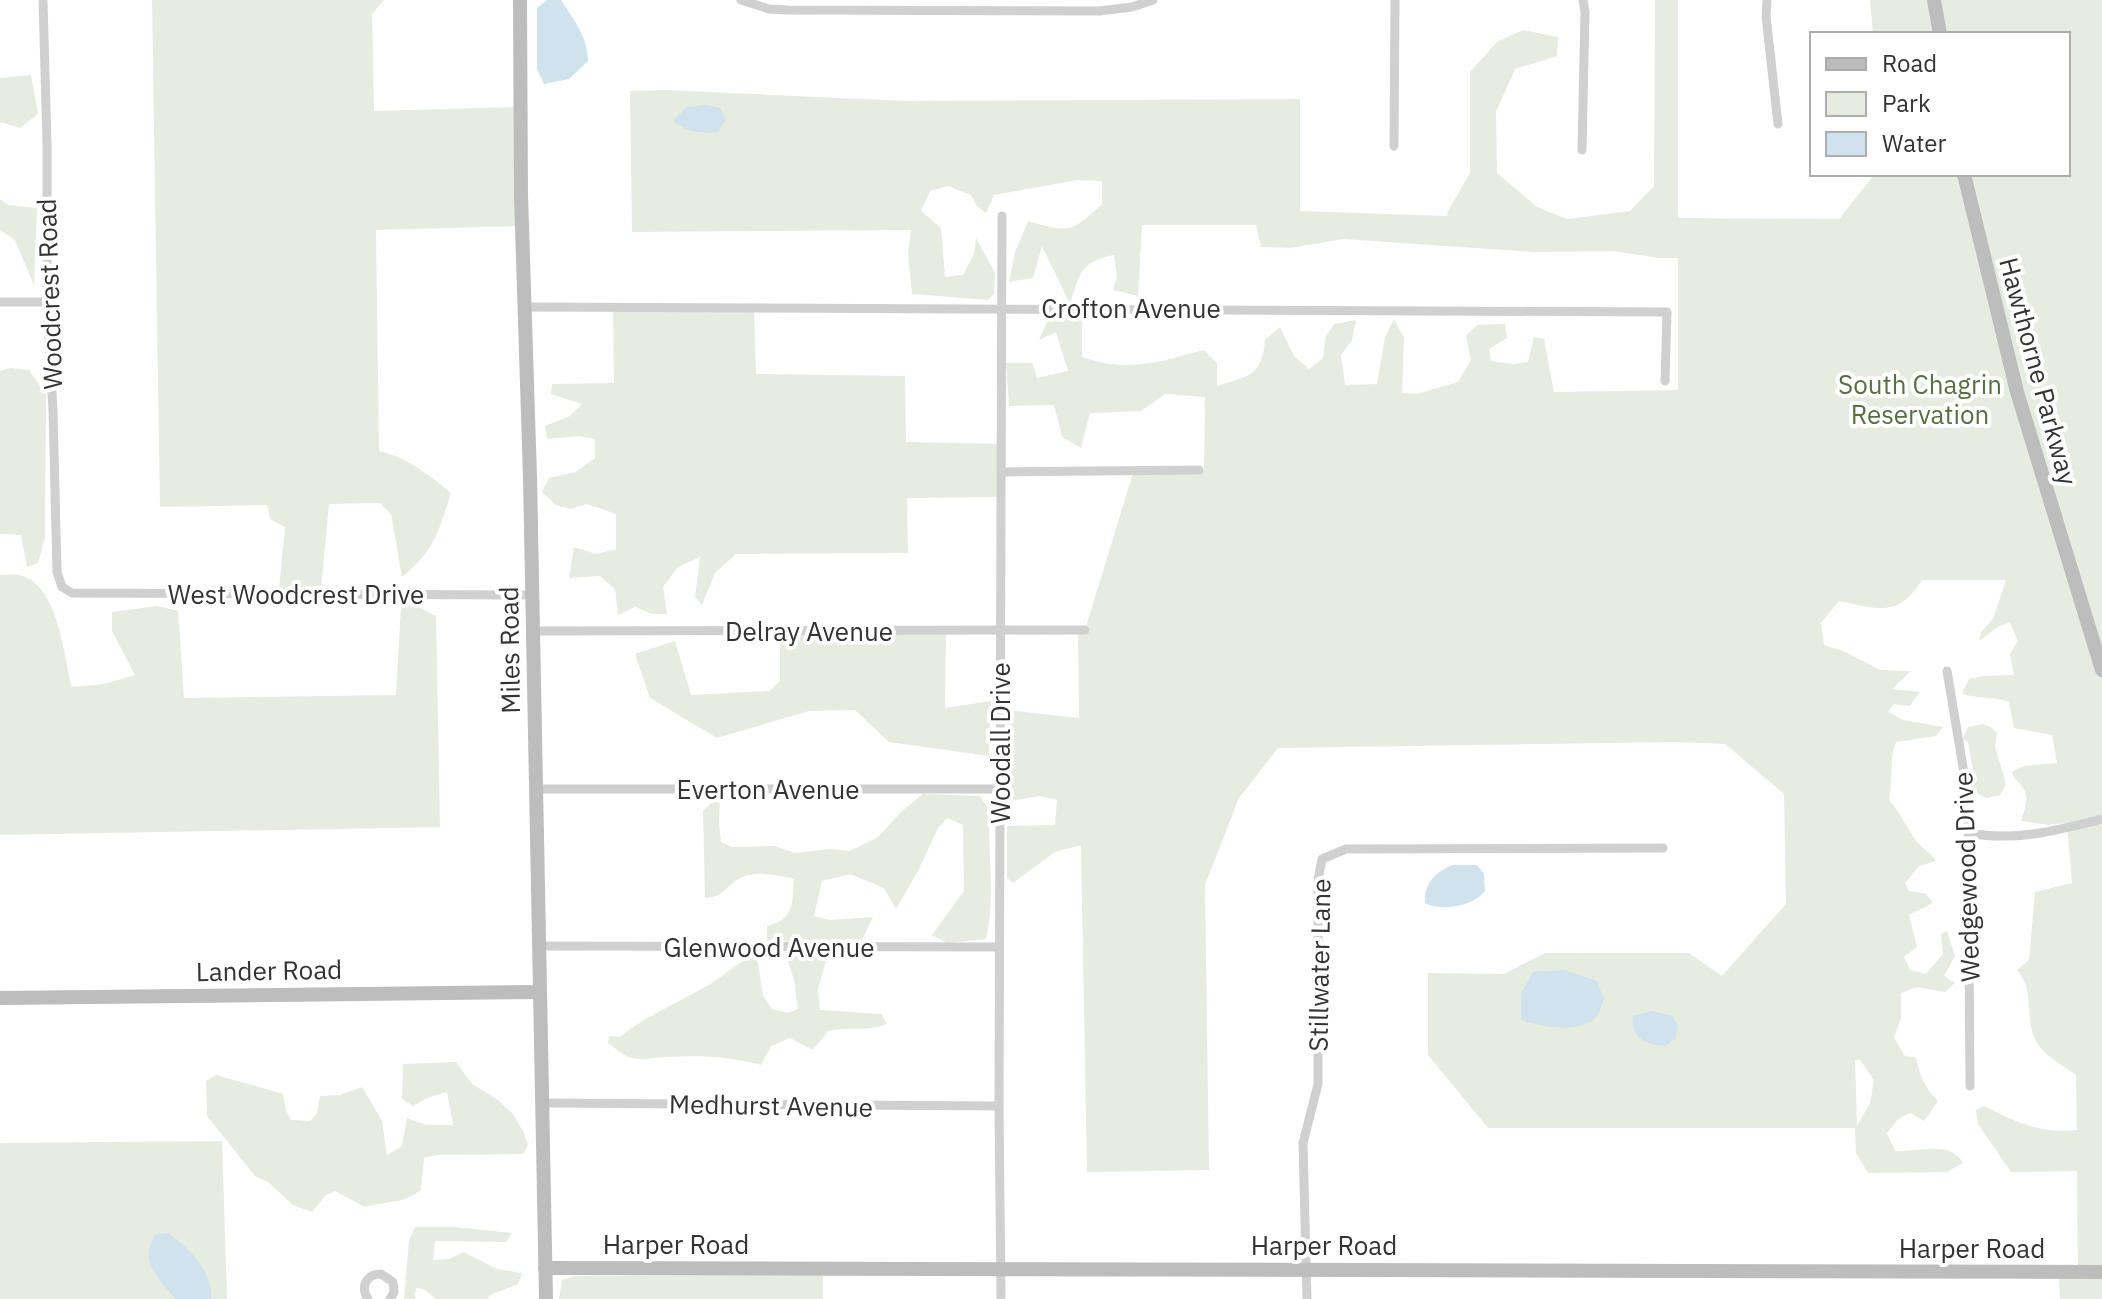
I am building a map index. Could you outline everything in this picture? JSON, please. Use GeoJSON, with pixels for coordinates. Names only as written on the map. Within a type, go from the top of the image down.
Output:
{"type":"FeatureCollection","features":[{"type":"Feature","properties":{"kind":"street","name":"Woodcrest Road"},"geometry":{"type":"LineString","coordinates":[[43,0],[47,302],[57,572],[62,587]]}},
{"type":"Feature","properties":{"kind":"street","name":"Miles Road"},"geometry":{"type":"LineString","coordinates":[[520,0],[521,195],[546,1299]]}},
{"type":"Feature","properties":{"kind":"street"},"geometry":{"type":"LineString","coordinates":[[741,0],[769,9],[880,5],[1099,11],[1132,7],[1153,0]]}},
{"type":"Feature","properties":{"kind":"street"},"geometry":{"type":"LineString","coordinates":[[1394,146],[1395,0]]}},
{"type":"Feature","properties":{"kind":"street"},"geometry":{"type":"LineString","coordinates":[[1582,150],[1583,0]]}},
{"type":"Feature","properties":{"kind":"street"},"geometry":{"type":"LineString","coordinates":[[1767,0],[1766,16],[1778,124]]}},
{"type":"Feature","properties":{"kind":"street"},"geometry":{"type":"LineString","coordinates":[[1934,0],[1940,32]]}},
{"type":"Feature","properties":{"kind":"street","name":"Hawthorne Parkway"},"geometry":{"type":"LineString","coordinates":[[1964,176],[2017,392],[2102,670]]}},
{"type":"Feature","properties":{"kind":"street","name":"Woodall Drive"},"geometry":{"type":"LineString","coordinates":[[1001,1299],[999,789],[1002,216]]}},
{"type":"Feature","properties":{"kind":"street"},"geometry":{"type":"LineString","coordinates":[[0,302],[47,302]]}},
{"type":"Feature","properties":{"kind":"street","name":"Crofton Avenue"},"geometry":{"type":"LineString","coordinates":[[525,307],[1667,312],[1665,381]]}},
{"type":"Feature","properties":{"kind":"street"},"geometry":{"type":"LineString","coordinates":[[1002,472],[1199,470]]}},
{"type":"Feature","properties":{"kind":"street","name":"West Woodcrest Drive"},"geometry":{"type":"LineString","coordinates":[[62,587],[72,593],[532,595]]}},
{"type":"Feature","properties":{"kind":"street","name":"Delray Avenue"},"geometry":{"type":"LineString","coordinates":[[533,631],[1085,630]]}},
{"type":"Feature","properties":{"kind":"street","name":"Wedgewood Drive"},"geometry":{"type":"LineString","coordinates":[[1947,671],[1968,797],[1970,833],[1970,1086]]}},
{"type":"Feature","properties":{"kind":"street","name":"Everton Avenue"},"geometry":{"type":"LineString","coordinates":[[536,789],[999,789]]}},
{"type":"Feature","properties":{"kind":"street"},"geometry":{"type":"LineString","coordinates":[[1970,833],[1987,836],[2033,835],[2102,819]]}},
{"type":"Feature","properties":{"kind":"street","name":"Stillwater Lane"},"geometry":{"type":"LineString","coordinates":[[1305,1269],[1303,1143],[1318,1084],[1318,880],[1322,859],[1346,849],[1663,848]]}},
{"type":"Feature","properties":{"kind":"street","name":"Glenwood Avenue"},"geometry":{"type":"LineString","coordinates":[[539,946],[999,947]]}},
{"type":"Feature","properties":{"kind":"street","name":"Lander Road"},"geometry":{"type":"LineString","coordinates":[[0,998],[539,992]]}},
{"type":"Feature","properties":{"kind":"street","name":"Medhurst Avenue"},"geometry":{"type":"LineString","coordinates":[[543,1103],[999,1106]]}},
{"type":"Feature","properties":{"kind":"street","name":"Harper Road"},"geometry":{"type":"LineString","coordinates":[[545,1268],[2102,1272]]}},
{"type":"Feature","properties":{"kind":"street"},"geometry":{"type":"LineString","coordinates":[[1305,1269],[1307,1299]]}},
{"type":"Feature","properties":{"kind":"street"},"geometry":{"type":"LineString","coordinates":[[368,1299],[364,1293],[365,1283],[371,1275],[381,1274],[393,1282],[394,1292],[390,1299]]}},
{"type":"Feature","properties":{"kind":"green space"},"geometry":{"type":"Polygon","coordinates":[[[152,0],[384,0],[372,14],[374,111],[522,107],[522,226],[376,230],[379,451],[417,468],[451,493],[429,549],[402,577],[391,514],[380,503],[329,504],[321,589],[279,589],[285,527],[270,519],[267,505],[160,507],[152,0]]]}},
{"type":"Feature","properties":{"kind":"green space","name":"South Chagrin Reservation"},"geometry":{"type":"Polygon","coordinates":[[[1655,0],[1678,0],[1678,218],[1839,219],[1873,176],[2070,176],[2070,32],[1873,32],[1870,0],[2102,0],[2102,1299],[2060,1299],[2059,1274],[2078,1272],[2077,1171],[2011,1172],[1978,1124],[1976,1110],[1984,1106],[2018,1122],[2040,1128],[2077,1130],[2076,1075],[2046,1054],[2037,1043],[2031,1028],[2026,986],[2017,970],[2029,960],[2035,892],[2072,883],[2067,823],[2049,825],[2021,821],[2026,796],[2012,772],[2024,766],[2057,763],[2052,735],[2014,728],[2009,702],[1962,693],[1969,679],[2014,675],[2010,654],[2018,641],[2010,622],[1979,641],[1981,632],[1993,619],[2006,580],[1922,580],[1905,600],[1886,608],[1839,601],[1821,623],[1824,645],[1880,670],[1911,671],[1892,689],[1920,692],[1910,706],[1894,704],[1888,712],[1903,720],[1943,727],[1936,736],[1896,742],[1889,800],[1916,841],[1936,861],[1919,866],[1905,883],[1909,891],[1926,894],[1933,903],[1909,915],[1917,947],[1904,957],[1910,970],[1926,974],[1943,954],[1941,934],[1947,931],[1955,956],[1944,976],[1955,983],[1945,992],[1916,987],[1901,993],[1901,1018],[1894,1038],[1905,1056],[1916,1057],[1923,1081],[1938,1101],[1924,1121],[1910,1113],[1899,1118],[1887,1133],[1895,1151],[1942,1149],[1958,1156],[1963,1163],[1947,1172],[1868,1173],[1856,1153],[1855,1128],[1488,1128],[1428,1055],[1428,973],[1504,974],[1545,953],[1689,953],[1722,976],[1786,904],[1784,794],[1725,744],[1676,742],[1278,748],[1239,798],[1205,885],[1209,1170],[1087,1172],[1081,845],[1055,852],[1013,883],[1007,878],[1007,826],[1055,825],[1057,800],[1040,796],[1010,801],[1006,710],[1079,718],[1078,630],[1085,630],[1134,470],[1204,470],[1205,397],[1165,394],[1141,411],[1090,413],[1081,448],[1062,437],[1054,405],[1009,406],[1006,363],[1032,363],[1037,378],[1068,371],[1056,332],[1039,340],[1049,318],[1082,315],[1082,357],[1129,365],[1157,362],[1204,350],[1217,363],[1217,386],[1252,373],[1261,361],[1265,340],[1280,327],[1294,356],[1309,369],[1323,358],[1326,336],[1334,324],[1356,320],[1352,340],[1341,355],[1345,385],[1377,384],[1385,337],[1394,319],[1404,338],[1402,393],[1417,394],[1458,382],[1471,360],[1466,336],[1477,325],[1505,324],[1507,338],[1489,349],[1491,361],[1513,364],[1528,362],[1534,337],[1544,339],[1554,392],[1678,390],[1678,258],[1613,251],[1535,252],[1344,239],[1290,248],[1261,247],[1256,225],[1142,225],[1138,296],[1113,290],[1117,277],[1114,255],[1094,261],[1083,270],[1070,304],[1042,246],[1033,278],[1009,282],[1015,252],[1028,221],[1061,229],[1083,221],[1102,204],[1102,181],[1078,180],[994,195],[986,213],[977,206],[971,195],[948,186],[930,191],[921,211],[941,228],[945,277],[963,275],[974,254],[976,238],[995,273],[994,294],[988,300],[912,294],[908,254],[911,230],[632,232],[630,91],[903,101],[1300,99],[1300,211],[1447,216],[1470,173],[1470,72],[1498,41],[1523,30],[1558,37],[1557,56],[1515,69],[1496,112],[1497,173],[1537,207],[1567,219],[1630,211],[1654,186],[1655,0]],[[1855,1060],[1857,1126],[1870,1103],[1874,1080],[1860,1060],[1855,1060]]]}},
{"type":"Feature","properties":{"kind":"green space"},"geometry":{"type":"Polygon","coordinates":[[[31,75],[38,114],[20,128],[0,122],[0,78],[31,75]]]}},
{"type":"Feature","properties":{"kind":"green space"},"geometry":{"type":"Polygon","coordinates":[[[0,199],[8,205],[37,208],[34,285],[15,240],[0,230],[0,199]]]}},
{"type":"Feature","properties":{"kind":"green space"},"geometry":{"type":"Polygon","coordinates":[[[613,307],[754,308],[756,374],[905,376],[906,442],[1002,444],[1002,497],[907,498],[908,553],[736,554],[715,573],[702,605],[695,597],[700,557],[678,567],[663,587],[667,614],[652,614],[635,607],[618,615],[615,589],[600,576],[569,578],[574,547],[596,554],[616,549],[616,514],[587,504],[570,509],[556,505],[542,492],[549,478],[576,472],[595,458],[595,439],[580,436],[547,439],[545,426],[570,416],[582,404],[551,394],[552,384],[614,383],[613,307]]]}},
{"type":"Feature","properties":{"kind":"green space"},"geometry":{"type":"Polygon","coordinates":[[[10,368],[29,370],[46,395],[45,538],[38,563],[27,567],[21,535],[0,534],[0,371],[10,368]]]}},
{"type":"Feature","properties":{"kind":"green space"},"geometry":{"type":"Polygon","coordinates":[[[0,575],[19,575],[32,581],[43,592],[57,622],[72,687],[104,684],[135,675],[112,631],[112,612],[157,606],[178,611],[184,698],[396,695],[401,605],[410,603],[436,616],[440,827],[0,835],[0,575]]]}},
{"type":"Feature","properties":{"kind":"green space"},"geometry":{"type":"Polygon","coordinates":[[[780,631],[946,631],[945,708],[991,701],[989,756],[889,742],[855,710],[809,711],[717,738],[650,698],[635,654],[675,641],[691,695],[769,691],[780,681],[780,631]]]}},
{"type":"Feature","properties":{"kind":"green space"},"geometry":{"type":"Polygon","coordinates":[[[1983,724],[1997,733],[1995,746],[2006,784],[2000,795],[1986,798],[1973,791],[1974,777],[1968,742],[1963,738],[1968,727],[1983,724]]]}},
{"type":"Feature","properties":{"kind":"green space"},"geometry":{"type":"Polygon","coordinates":[[[720,794],[721,842],[732,847],[774,846],[795,853],[829,849],[850,851],[878,837],[923,794],[980,796],[990,811],[991,891],[986,939],[947,943],[932,935],[964,891],[963,825],[947,818],[938,828],[896,909],[884,888],[850,874],[822,881],[814,916],[830,920],[873,917],[862,940],[767,942],[767,926],[783,919],[790,909],[794,879],[750,875],[737,880],[720,894],[705,898],[703,811],[720,794]]]}},
{"type":"Feature","properties":{"kind":"green space"},"geometry":{"type":"Polygon","coordinates":[[[825,949],[827,957],[818,989],[820,1010],[881,1014],[887,1024],[828,1031],[813,1050],[790,1038],[771,1046],[761,1065],[714,1057],[634,1058],[608,1043],[609,1036],[620,1037],[644,1020],[707,986],[741,962],[757,956],[763,996],[772,1009],[788,1013],[798,1009],[794,980],[785,952],[825,949]]]}},
{"type":"Feature","properties":{"kind":"green space"},"geometry":{"type":"Polygon","coordinates":[[[456,1062],[472,1084],[498,1100],[513,1114],[528,1145],[523,1154],[437,1155],[424,1158],[421,1190],[394,1202],[365,1207],[335,1191],[325,1196],[312,1212],[293,1205],[268,1182],[255,1176],[207,1116],[206,1081],[216,1075],[283,1094],[291,1120],[310,1121],[317,1113],[320,1096],[340,1095],[362,1087],[382,1121],[387,1155],[402,1146],[407,1118],[426,1125],[453,1125],[447,1092],[413,1106],[402,1099],[403,1064],[456,1062]]]}},
{"type":"Feature","properties":{"kind":"green space"},"geometry":{"type":"Polygon","coordinates":[[[222,1141],[227,1299],[0,1299],[0,1143],[222,1141]]]}},
{"type":"Feature","properties":{"kind":"green space"},"geometry":{"type":"Polygon","coordinates":[[[415,1227],[455,1227],[512,1233],[506,1242],[435,1241],[433,1260],[449,1259],[463,1252],[497,1269],[522,1273],[518,1284],[490,1295],[488,1299],[436,1299],[424,1289],[417,1288],[414,1294],[416,1299],[404,1299],[409,1241],[415,1227]]]}},
{"type":"Feature","properties":{"kind":"green space"},"geometry":{"type":"Polygon","coordinates":[[[823,1275],[823,1299],[559,1299],[562,1280],[575,1276],[823,1275]]]}},
{"type":"Feature","properties":{"kind":"water"},"geometry":{"type":"Polygon","coordinates":[[[547,0],[561,0],[583,36],[588,61],[569,79],[544,84],[537,69],[537,8],[547,0]]]}},
{"type":"Feature","properties":{"kind":"water"},"geometry":{"type":"Polygon","coordinates":[[[706,105],[720,108],[726,119],[718,132],[694,131],[673,121],[687,107],[706,105]]]}},
{"type":"Feature","properties":{"kind":"water"},"geometry":{"type":"Polygon","coordinates":[[[1452,865],[1477,865],[1484,874],[1485,891],[1457,906],[1440,907],[1425,903],[1426,890],[1432,880],[1452,865]]]}},
{"type":"Feature","properties":{"kind":"water"},"geometry":{"type":"Polygon","coordinates":[[[1564,970],[1597,981],[1604,999],[1596,1017],[1589,1023],[1570,1027],[1521,1020],[1521,994],[1533,972],[1564,970]]]}},
{"type":"Feature","properties":{"kind":"water"},"geometry":{"type":"Polygon","coordinates":[[[1652,1011],[1673,1016],[1678,1026],[1676,1038],[1666,1046],[1646,1042],[1634,1030],[1633,1016],[1652,1011]]]}},
{"type":"Feature","properties":{"kind":"water"},"geometry":{"type":"Polygon","coordinates":[[[168,1233],[184,1245],[204,1271],[211,1299],[175,1299],[157,1277],[150,1262],[150,1245],[155,1235],[168,1233]]]}}]}
